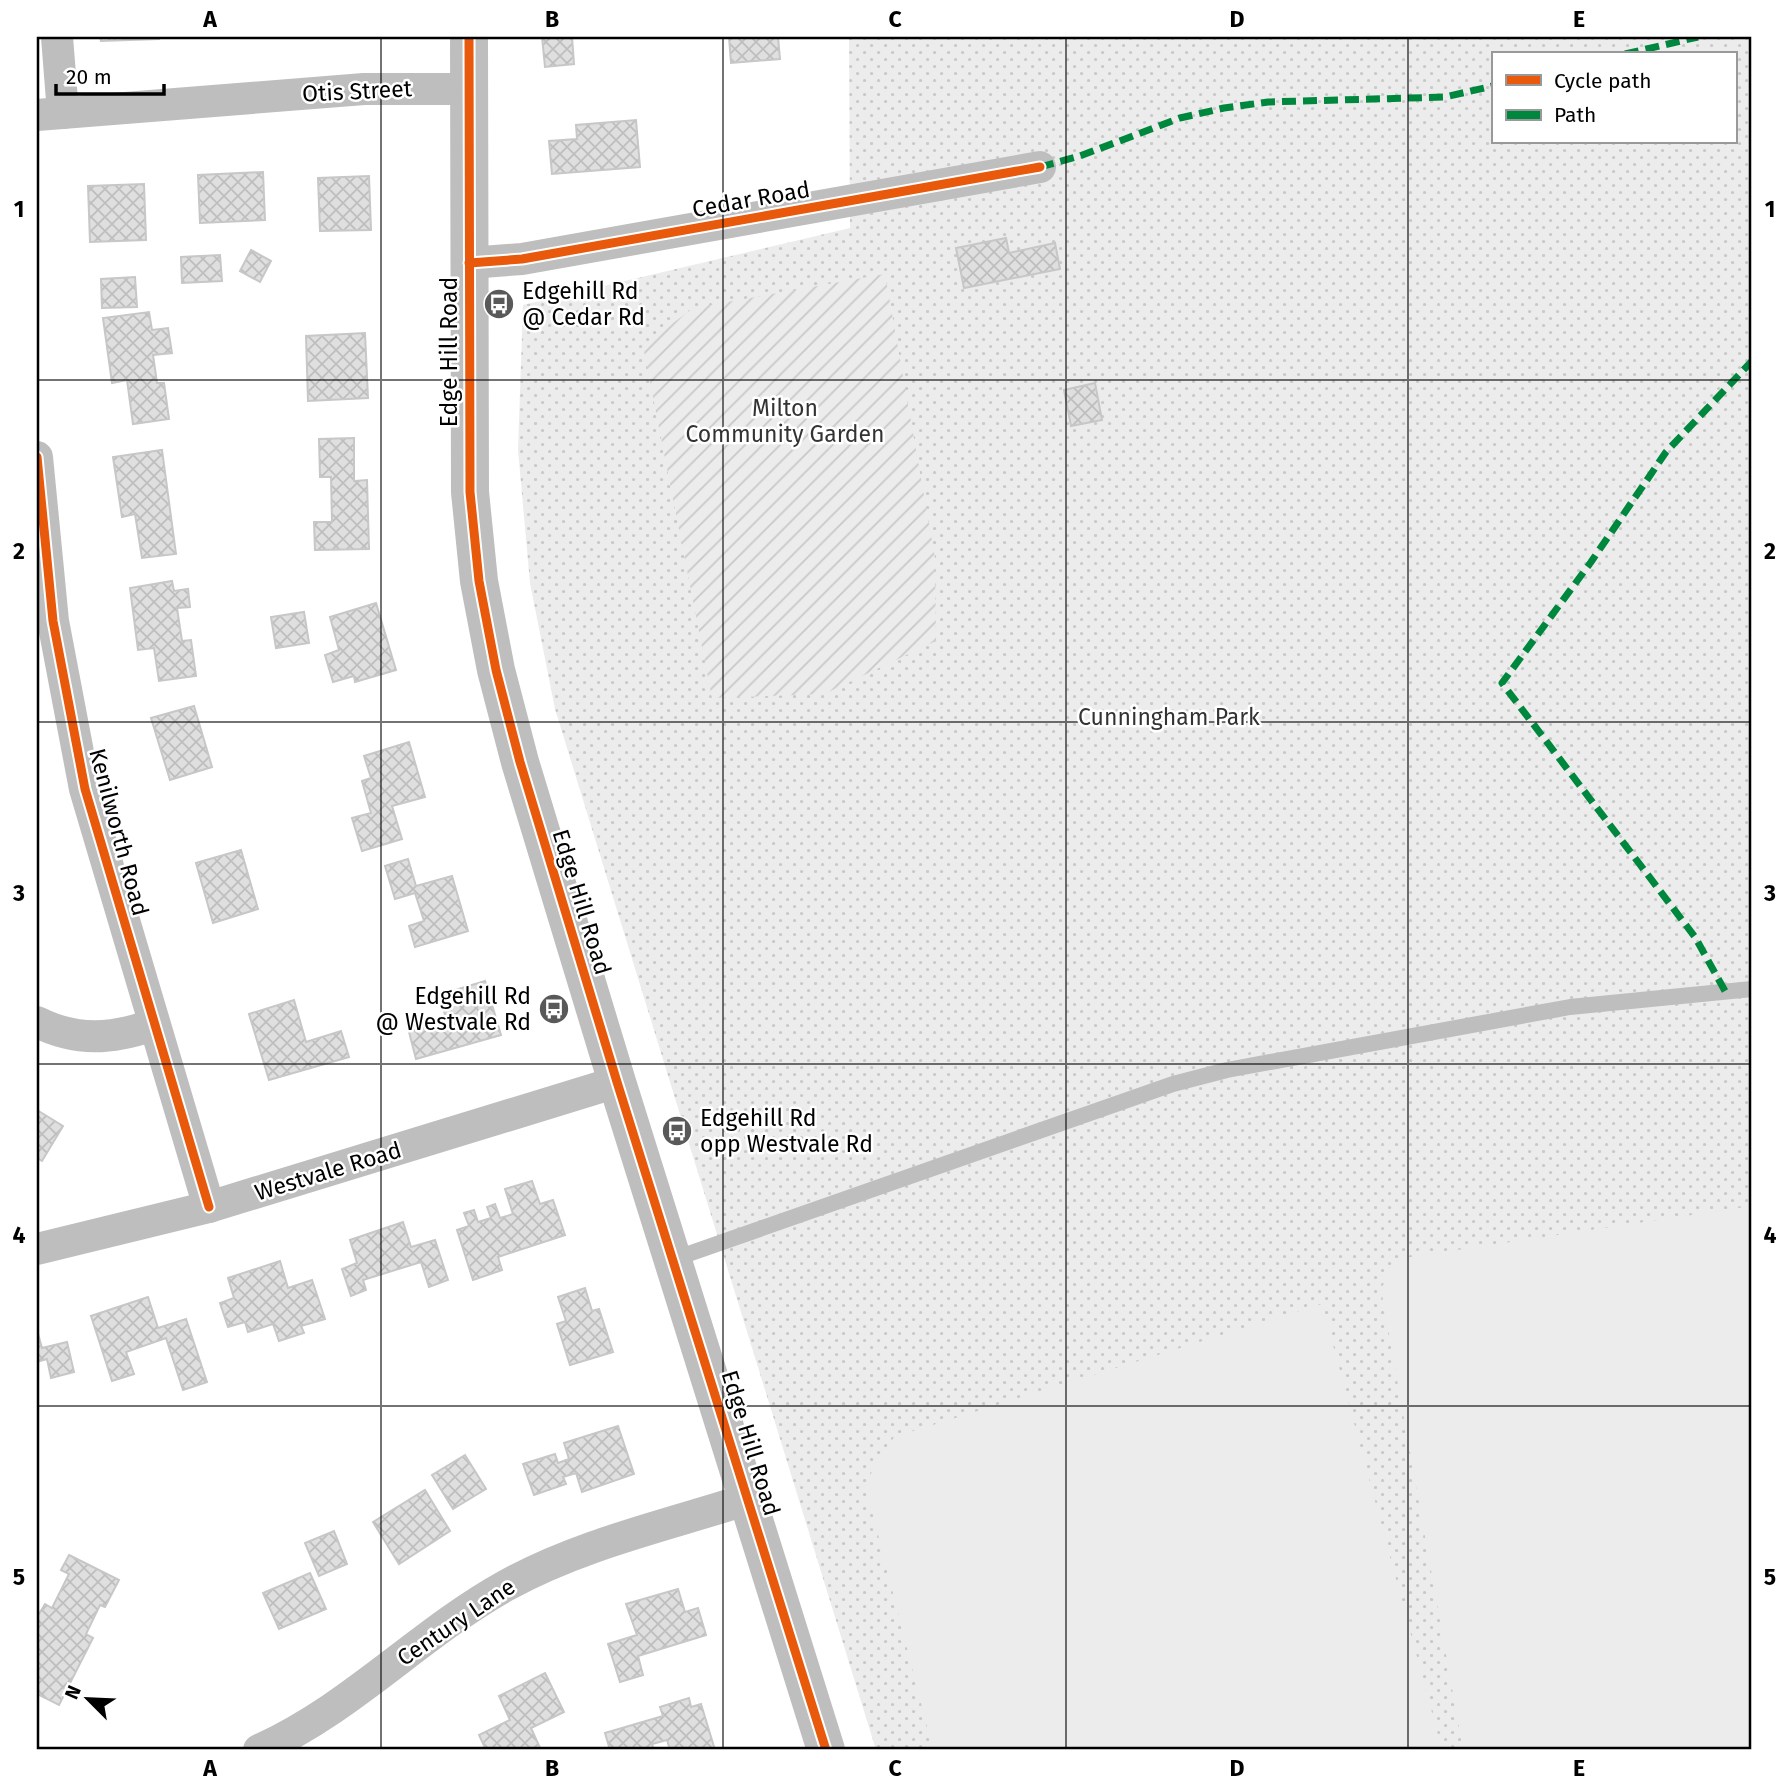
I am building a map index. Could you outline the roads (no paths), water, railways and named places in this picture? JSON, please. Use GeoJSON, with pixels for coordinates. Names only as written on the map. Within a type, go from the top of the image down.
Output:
{"type":"FeatureCollection","features":[{"type":"Feature","properties":{"kind":"street"},"geometry":{"type":"LineString","coordinates":[[50,114],[57,37]]}},
{"type":"Feature","properties":{"kind":"street","name":"Edge Hill Road"},"geometry":{"type":"LineString","coordinates":[[469,37],[470,492],[479,581],[507,718],[617,1082],[826,1750]]}},
{"type":"Feature","properties":{"kind":"street","name":"Otis Street"},"geometry":{"type":"LineString","coordinates":[[50,114],[364,89],[468,89]]}},
{"type":"Feature","properties":{"kind":"street","name":"Cedar Road"},"geometry":{"type":"LineString","coordinates":[[468,263],[522,259],[1040,167]]}},
{"type":"Feature","properties":{"kind":"street","name":"Kenilworth Road"},"geometry":{"type":"LineString","coordinates":[[37,457],[48,584],[68,709],[96,833],[209,1208]]}},
{"type":"Feature","properties":{"kind":"street"},"geometry":{"type":"LineString","coordinates":[[37,1022],[70,1035],[91,1038],[112,1037],[153,1026]]}},
{"type":"Feature","properties":{"kind":"street","name":"Westvale Road"},"geometry":{"type":"LineString","coordinates":[[37,1249],[209,1208],[617,1082]]}},
{"type":"Feature","properties":{"kind":"street","name":"Century Lane"},"geometry":{"type":"LineString","coordinates":[[259,1750],[333,1708],[476,1603],[508,1584],[577,1554],[748,1499]]}},
{"type":"Feature","properties":{"kind":"lane"},"geometry":{"type":"LineString","coordinates":[[674,1259],[1173,1084],[1227,1070],[1570,1007],[1752,989]]}},
{"type":"Feature","properties":{"kind":"place","name":"Edgehill Rd @ Cedar Rd"},"geometry":{"type":"Point","coordinates":[499,304]}},
{"type":"Feature","properties":{"kind":"place","name":"Edgehill Rd @ Westvale Rd"},"geometry":{"type":"Point","coordinates":[554,1009]}},
{"type":"Feature","properties":{"kind":"place","name":"Edgehill Rd opp Westvale Rd"},"geometry":{"type":"Point","coordinates":[677,1131]}},
{"type":"Feature","properties":{"kind":"park label","name":"Milton Community Garden"},"geometry":{"type":"Point","coordinates":[785,421]}},
{"type":"Feature","properties":{"kind":"park label","name":"Cunningham Park"},"geometry":{"type":"Point","coordinates":[1169,717]}}]}
